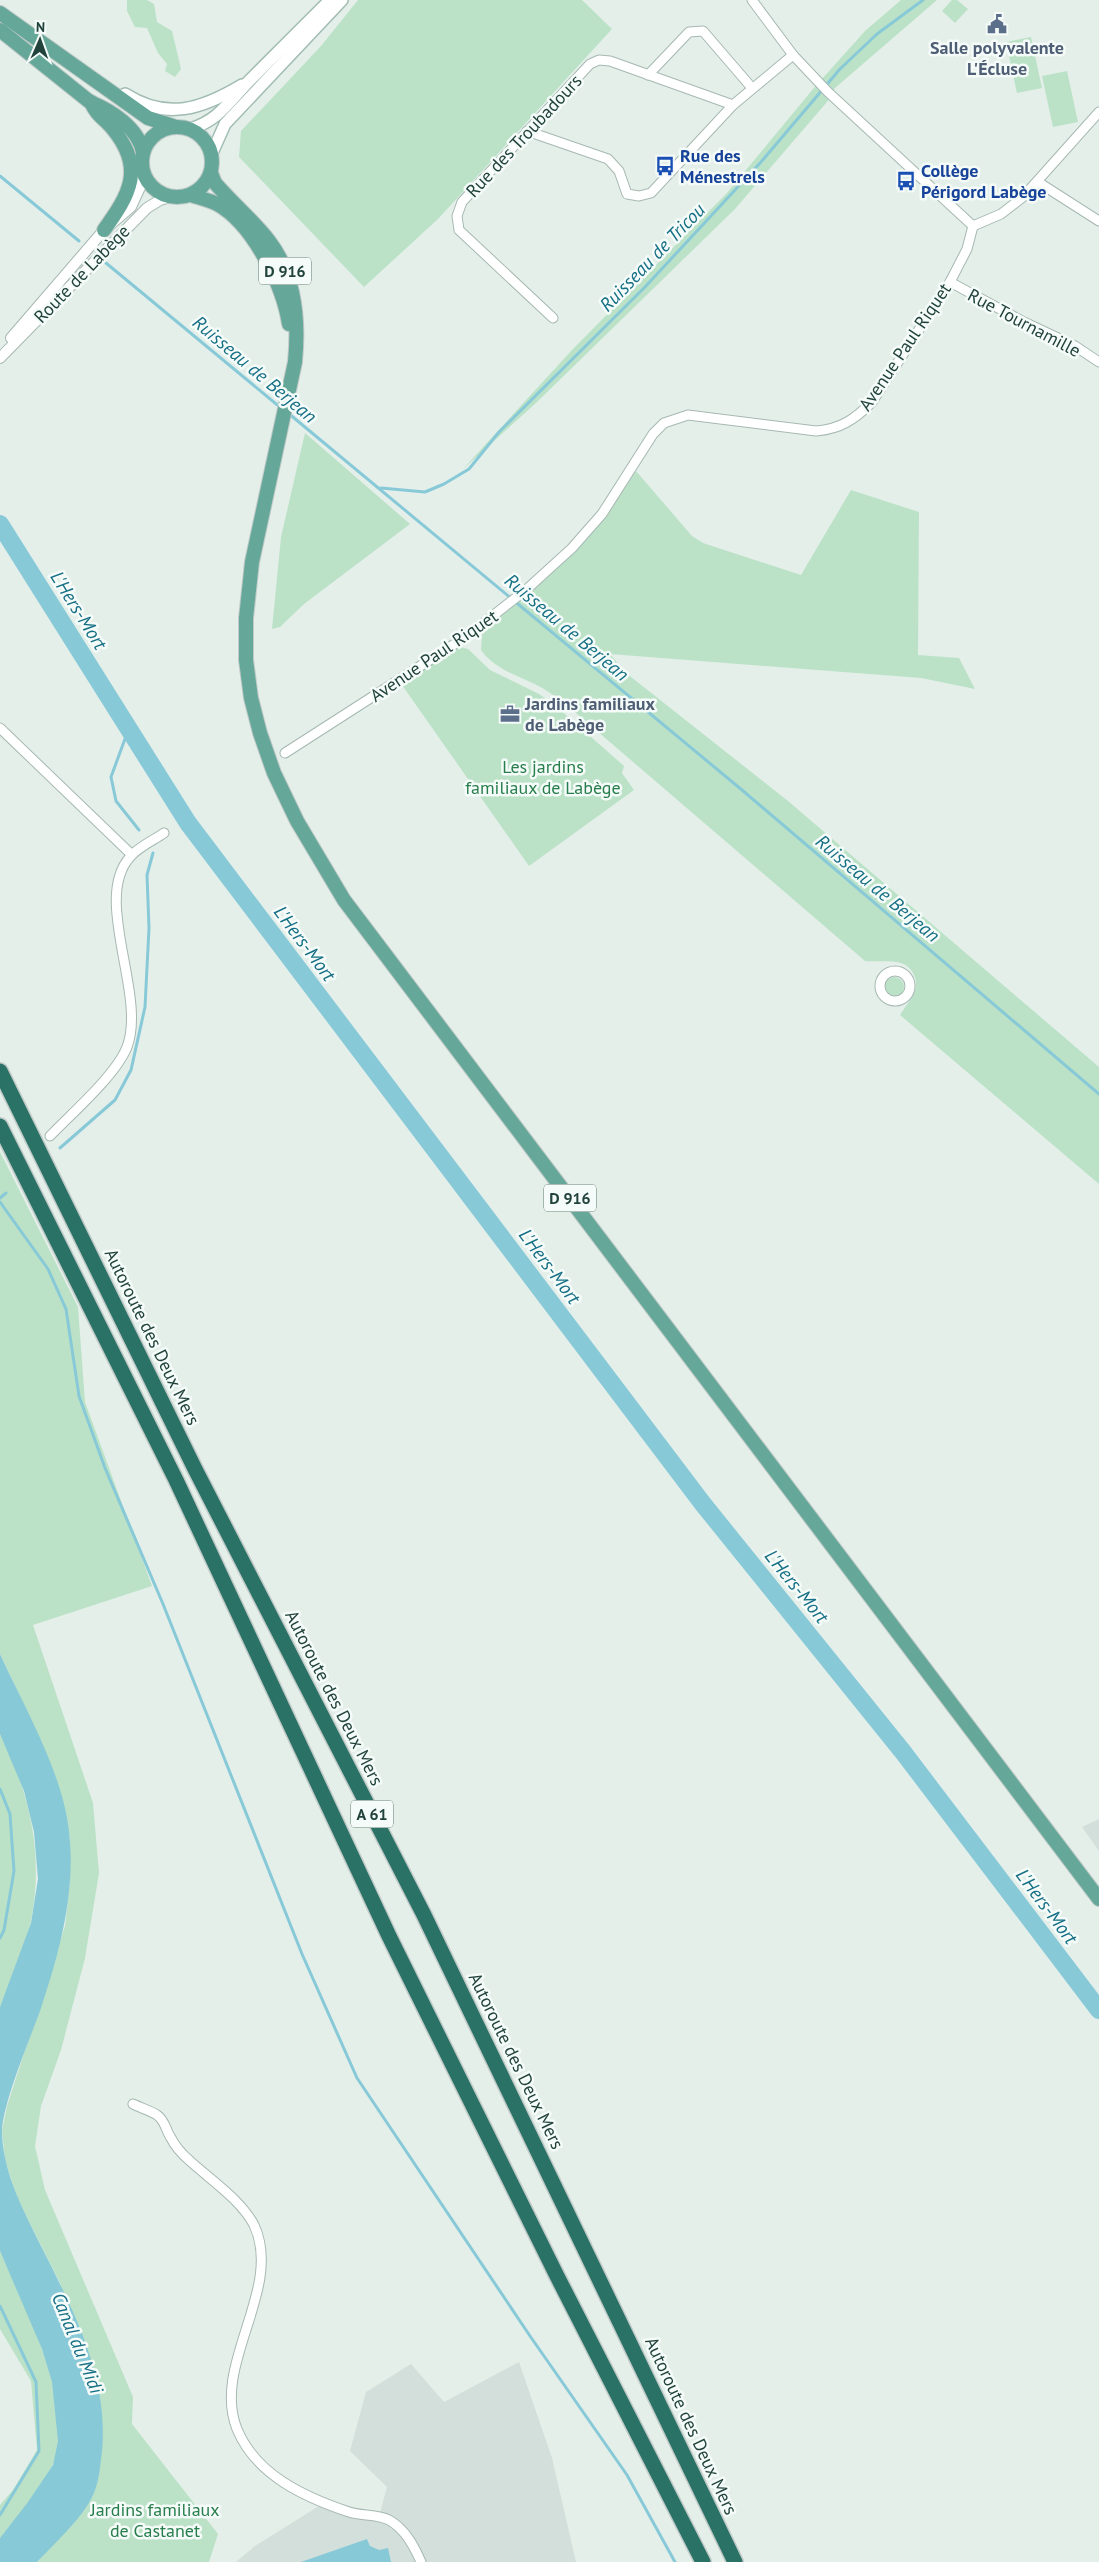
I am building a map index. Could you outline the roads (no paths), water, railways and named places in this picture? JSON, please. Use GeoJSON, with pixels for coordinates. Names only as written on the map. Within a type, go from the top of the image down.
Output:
{"type":"FeatureCollection","features":[{"type":"Feature","properties":{"kind":"highway","name":"Autoroute des Deux Mers"},"geometry":{"type":"LineString","coordinates":[[0,1070],[195,1470],[424,1915],[734,2562]]}},
{"type":"Feature","properties":{"kind":"highway","name":"A 61"},"geometry":{"type":"LineString","coordinates":[[0,1126],[176,1480],[393,1945],[557,2276],[703,2562]]}},
{"type":"Feature","properties":{"kind":"main road"},"geometry":{"type":"LineString","coordinates":[[190,128],[209,122],[223,112],[248,81],[330,0]]}},
{"type":"Feature","properties":{"kind":"main road"},"geometry":{"type":"LineString","coordinates":[[0,30],[90,102],[102,107],[128,126],[138,138],[143,152],[143,171],[152,188],[170,197],[191,195],[207,182],[211,173],[212,153],[225,124],[342,0]]}},
{"type":"Feature","properties":{"kind":"main road"},"geometry":{"type":"LineString","coordinates":[[0,13],[148,118],[174,126],[190,128],[200,134],[212,153]]}},
{"type":"Feature","properties":{"kind":"main road"},"geometry":{"type":"LineString","coordinates":[[80,71],[92,73],[141,104],[165,110],[193,108],[208,103],[248,81]]}},
{"type":"Feature","properties":{"kind":"main road"},"geometry":{"type":"LineString","coordinates":[[90,102],[95,113],[111,126],[121,140],[128,152],[131,166],[124,201],[104,230]]}},
{"type":"Feature","properties":{"kind":"main road"},"geometry":{"type":"LineString","coordinates":[[143,152],[154,134],[174,126]]}},
{"type":"Feature","properties":{"kind":"main road","name":"D 916"},"geometry":{"type":"LineString","coordinates":[[211,173],[220,188],[269,241],[278,254],[295,305],[298,333],[283,422],[252,562],[245,642],[251,698],[260,733],[274,773],[294,816],[344,900],[1099,1899]]}},
{"type":"Feature","properties":{"kind":"main road","name":"D 916"},"geometry":{"type":"LineString","coordinates":[[191,195],[218,205],[230,214],[267,260],[287,310],[290,354],[289,392]]}},
{"type":"Feature","properties":{"kind":"street"},"geometry":{"type":"LineString","coordinates":[[752,0],[793,55],[818,82],[973,226],[1014,205],[1038,182],[1097,117]]}},
{"type":"Feature","properties":{"kind":"street"},"geometry":{"type":"LineString","coordinates":[[648,75],[689,32],[703,31],[752,88]]}},
{"type":"Feature","properties":{"kind":"street"},"geometry":{"type":"LineString","coordinates":[[527,130],[608,159],[619,171],[627,194],[639,196],[651,194],[733,105],[793,55]]}},
{"type":"Feature","properties":{"kind":"street","name":"Rue des Troubadours"},"geometry":{"type":"LineString","coordinates":[[553,318],[459,230],[457,216],[462,202],[590,64],[599,60],[610,61],[733,105]]}},
{"type":"Feature","properties":{"kind":"street","name":"Route de Labège"},"geometry":{"type":"LineString","coordinates":[[0,351],[104,230],[130,207],[142,184],[143,171]]}},
{"type":"Feature","properties":{"kind":"street"},"geometry":{"type":"LineString","coordinates":[[1038,182],[1099,221]]}},
{"type":"Feature","properties":{"kind":"street","name":"Route de Labège"},"geometry":{"type":"LineString","coordinates":[[0,358],[147,208],[160,200],[170,197]]}},
{"type":"Feature","properties":{"kind":"street","name":"Avenue Paul Riquet"},"geometry":{"type":"LineString","coordinates":[[285,753],[467,636],[501,612],[572,548],[602,514],[653,434],[664,423],[688,415],[816,431],[837,428],[855,418],[872,402],[950,282],[968,249],[973,226]]}},
{"type":"Feature","properties":{"kind":"street","name":"Rue Tournamille"},"geometry":{"type":"LineString","coordinates":[[950,282],[1024,322],[1075,346],[1099,362]]}},
{"type":"Feature","properties":{"kind":"street"},"geometry":{"type":"LineString","coordinates":[[0,728],[131,854]]}},
{"type":"Feature","properties":{"kind":"street"},"geometry":{"type":"LineString","coordinates":[[50,1136],[116,1064],[128,1041],[132,1020],[117,899],[122,873],[131,854],[164,833]]}},
{"type":"Feature","properties":{"kind":"street"},"geometry":{"type":"LineString","coordinates":[[133,2104],[158,2116],[171,2139],[188,2159],[245,2212],[254,2226],[259,2242],[260,2266],[257,2291],[232,2386],[232,2408],[246,2449],[261,2466],[282,2482],[313,2498],[350,2512],[389,2520],[406,2534],[421,2562]]}},
{"type":"Feature","properties":{"kind":"water","name":"Canal du Midi"},"geometry":{"type":"Polygon","coordinates":[[[0,1654],[41,1740],[55,1775],[67,1820],[70,1847],[68,1902],[63,1929],[41,2008],[17,2071],[6,2107],[2,2134],[4,2149],[16,2193],[66,2296],[87,2346],[95,2372],[103,2424],[100,2470],[94,2494],[74,2523],[37,2562],[0,2562],[0,2538],[28,2502],[53,2465],[58,2441],[52,2382],[42,2349],[0,2251],[0,2007],[31,1923],[38,1879],[34,1832],[24,1791],[0,1734],[0,1654]]]}},
{"type":"Feature","properties":{"kind":"water"},"geometry":{"type":"Polygon","coordinates":[[[367,2539],[370,2546],[379,2550],[388,2548],[391,2562],[301,2562],[367,2539]]]}},
{"type":"Feature","properties":{"kind":"waterway","name":"Ruisseau de Tricou"},"geometry":{"type":"LineString","coordinates":[[381,488],[425,492],[444,484],[469,469],[499,432],[645,287],[761,162],[840,69],[877,34],[923,0]]}},
{"type":"Feature","properties":{"kind":"waterway","name":"Ruisseau de Berjean"},"geometry":{"type":"LineString","coordinates":[[0,176],[79,241]]}},
{"type":"Feature","properties":{"kind":"waterway","name":"Ruisseau de Berjean"},"geometry":{"type":"LineString","coordinates":[[106,263],[281,408]]}},
{"type":"Feature","properties":{"kind":"waterway","name":"Ruisseau de Berjean"},"geometry":{"type":"LineString","coordinates":[[288,413],[742,790],[1099,1094]]}},
{"type":"Feature","properties":{"kind":"waterway","name":"L'Hers-Mort"},"geometry":{"type":"LineString","coordinates":[[0,524],[188,823],[703,1504],[903,1752],[1099,2010]]}},
{"type":"Feature","properties":{"kind":"waterway"},"geometry":{"type":"LineString","coordinates":[[129,728],[111,777],[116,801],[139,830]]}},
{"type":"Feature","properties":{"kind":"waterway"},"geometry":{"type":"LineString","coordinates":[[60,1148],[115,1100],[131,1070],[145,1007],[149,928],[147,875],[153,853]]}},
{"type":"Feature","properties":{"kind":"waterway"},"geometry":{"type":"LineString","coordinates":[[0,1198],[6,1193]]}},
{"type":"Feature","properties":{"kind":"waterway"},"geometry":{"type":"LineString","coordinates":[[0,1202],[48,1269],[66,1309],[79,1396],[105,1468],[163,1604],[302,1954],[357,2078],[530,2336],[627,2475],[675,2562]]}},
{"type":"Feature","properties":{"kind":"waterway"},"geometry":{"type":"LineString","coordinates":[[0,1789],[10,1814],[14,1871],[4,1930],[0,1938]]}},
{"type":"Feature","properties":{"kind":"waterway"},"geometry":{"type":"LineString","coordinates":[[0,2306],[36,2382],[39,2451],[0,2515]]}},
{"type":"Feature","properties":{"kind":"place","name":"Salle polyvalente L'Écluse"},"geometry":{"type":"Point","coordinates":[997,24]}},
{"type":"Feature","properties":{"kind":"place","name":"Rue des Ménestrels"},"geometry":{"type":"Point","coordinates":[665,166]}},
{"type":"Feature","properties":{"kind":"place","name":"Collège Périgord Labège"},"geometry":{"type":"Point","coordinates":[906,181]}},
{"type":"Feature","properties":{"kind":"place","name":"Jardins familiaux de Labège"},"geometry":{"type":"Point","coordinates":[510,714]}},
{"type":"Feature","properties":{"kind":"park label","name":"Les jardins familiaux de Labège"},"geometry":{"type":"Point","coordinates":[543,778]}},
{"type":"Feature","properties":{"kind":"park label","name":"Jardins familiaux de Castanet"},"geometry":{"type":"Point","coordinates":[155,2520]}}]}
